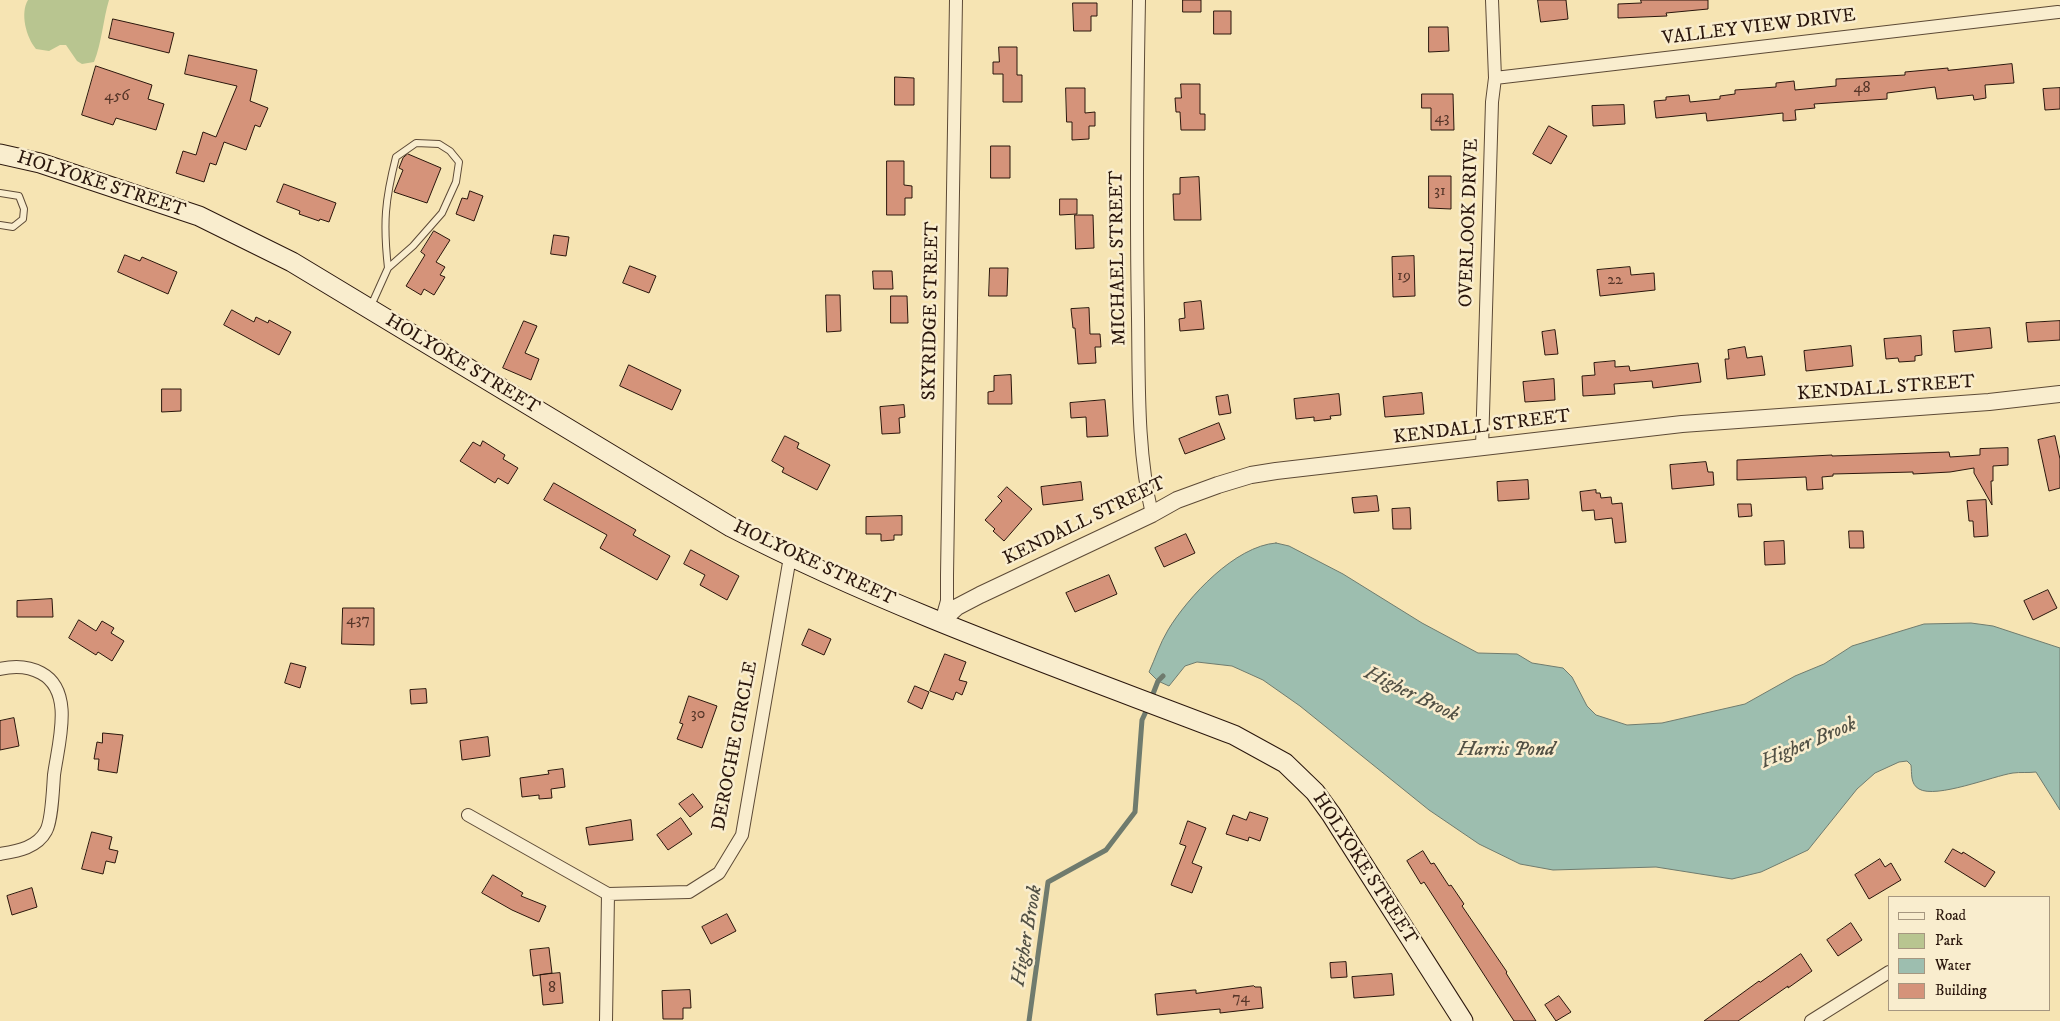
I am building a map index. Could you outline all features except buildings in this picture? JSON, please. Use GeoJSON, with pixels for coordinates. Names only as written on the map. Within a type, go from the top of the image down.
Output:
{"type":"FeatureCollection","features":[{"type":"Feature","properties":{"kind":"main road","name":"HOLYOKE STREET"},"geometry":{"type":"LineString","coordinates":[[0,154],[40,163],[199,216],[292,262],[731,527],[790,557],[942,622],[1165,708],[1254,745],[1285,763],[1306,781],[1332,814],[1463,1021]]}},
{"type":"Feature","properties":{"kind":"street","name":"SKYRIDGE STREET"},"geometry":{"type":"LineString","coordinates":[[942,622],[947,601],[956,0]]}},
{"type":"Feature","properties":{"kind":"street","name":"MICHAEL STREET"},"geometry":{"type":"LineString","coordinates":[[1139,0],[1136,128],[1138,339],[1144,480],[1152,514]]}},
{"type":"Feature","properties":{"kind":"street","name":"OVERLOOK DRIVE"},"geometry":{"type":"LineString","coordinates":[[1482,448],[1492,102],[1495,78],[1492,0]]}},
{"type":"Feature","properties":{"kind":"street","name":"VALLEY VIEW DRIVE"},"geometry":{"type":"LineString","coordinates":[[1495,78],[2059,10]]}},
{"type":"Feature","properties":{"kind":"street","name":"KENDALL STREET"},"geometry":{"type":"LineString","coordinates":[[942,622],[957,607],[980,595],[1152,514],[1177,500],[1251,475],[1682,424],[1989,402],[2060,394]]}},
{"type":"Feature","properties":{"kind":"street","name":"DEROCHE CIRCLE"},"geometry":{"type":"LineString","coordinates":[[608,894],[689,892],[719,873],[742,835],[790,557]]}},
{"type":"Feature","properties":{"kind":"street"},"geometry":{"type":"LineString","coordinates":[[0,670],[8,668],[29,669],[37,671],[50,679],[58,691],[61,700],[61,722],[46,830],[32,845],[0,854]]}},
{"type":"Feature","properties":{"kind":"street"},"geometry":{"type":"LineString","coordinates":[[468,815],[608,894],[606,1021]]}},
{"type":"Feature","properties":{"kind":"street"},"geometry":{"type":"LineString","coordinates":[[1811,1021],[1888,973]]}},
{"type":"Feature","properties":{"kind":"lane"},"geometry":{"type":"LineString","coordinates":[[370,309],[388,268],[413,246],[442,213],[456,182],[459,162],[450,151],[439,144],[416,143],[396,157],[384,213],[388,268]]}},
{"type":"Feature","properties":{"kind":"lane"},"geometry":{"type":"LineString","coordinates":[[0,193],[19,196],[24,209],[23,219],[13,227],[0,225]]}},
{"type":"Feature","properties":{"kind":"green space"},"geometry":{"type":"Polygon","coordinates":[[[28,0],[109,0],[94,62],[82,64],[77,61],[66,45],[60,45],[49,51],[36,49],[29,38],[25,25],[24,11],[28,0]]]}},
{"type":"Feature","properties":{"kind":"water","name":"Harris Pond"},"geometry":{"type":"Polygon","coordinates":[[[1276,543],[1289,546],[1343,574],[1422,623],[1478,653],[1517,654],[1532,663],[1563,668],[1572,677],[1587,706],[1596,715],[1627,725],[1662,723],[1745,704],[1795,676],[1824,664],[1852,646],[1924,624],[1971,623],[1993,626],[2060,648],[2060,810],[2036,772],[2013,773],[1951,789],[1927,791],[1919,789],[1914,784],[1911,765],[1907,761],[1899,762],[1875,773],[1857,789],[1808,850],[1761,872],[1732,879],[1656,867],[1553,870],[1520,864],[1479,844],[1429,810],[1300,706],[1263,680],[1232,666],[1197,662],[1185,666],[1169,686],[1158,681],[1149,672],[1168,630],[1200,589],[1229,563],[1245,553],[1260,546],[1276,543]]]}},
{"type":"Feature","properties":{"kind":"waterway","name":"Higher Brook"},"geometry":{"type":"LineString","coordinates":[[1151,699],[1158,681],[1163,676]]}},
{"type":"Feature","properties":{"kind":"waterway","name":"Higher Brook"},"geometry":{"type":"LineString","coordinates":[[1029,1021],[1048,882],[1106,850],[1135,812],[1142,720],[1148,707]]}}]}
